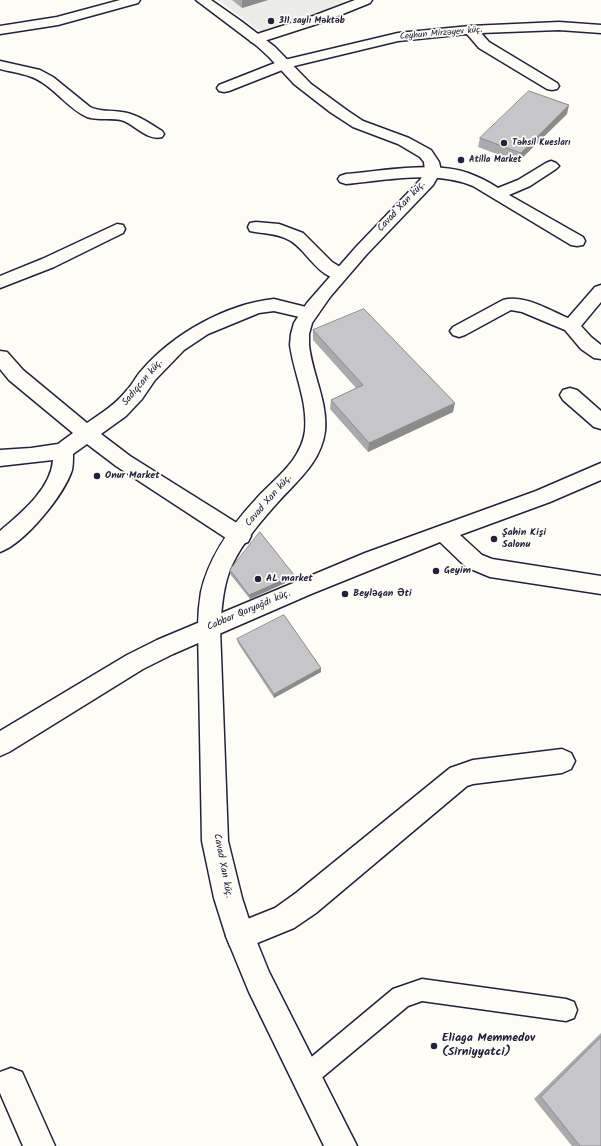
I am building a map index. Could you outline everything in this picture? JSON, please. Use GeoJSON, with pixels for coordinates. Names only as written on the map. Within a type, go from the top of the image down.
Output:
{"type":"FeatureCollection","features":[{"type":"Feature","properties":{"kind":"street"},"geometry":{"type":"LineString","coordinates":[[0,30],[58,21],[134,0]]}},
{"type":"Feature","properties":{"kind":"street","name":"Cavad Xan küç."},"geometry":{"type":"LineString","coordinates":[[202,0],[256,39],[285,64],[299,81],[308,89],[350,119],[375,131],[408,143],[424,153],[432,164],[433,172],[426,182],[339,274],[308,313],[299,334],[300,349],[315,413],[315,431],[312,444],[307,456],[299,467],[265,503],[240,536],[217,573],[212,588],[209,628],[216,840],[228,898],[240,936],[259,982],[305,1077],[341,1146]]}},
{"type":"Feature","properties":{"kind":"street"},"geometry":{"type":"LineString","coordinates":[[256,39],[318,19],[366,0]]}},
{"type":"Feature","properties":{"kind":"street","name":"Ceyhun Mirzəyev küç."},"geometry":{"type":"LineString","coordinates":[[224,88],[285,64],[377,41],[425,34],[470,30],[560,26],[601,28]]}},
{"type":"Feature","properties":{"kind":"street"},"geometry":{"type":"LineString","coordinates":[[470,30],[484,45],[552,86]]}},
{"type":"Feature","properties":{"kind":"street"},"geometry":{"type":"LineString","coordinates":[[0,64],[35,73],[48,80],[85,110],[93,114],[129,118],[157,134]]}},
{"type":"Feature","properties":{"kind":"street"},"geometry":{"type":"LineString","coordinates":[[498,194],[524,184],[551,166]]}},
{"type":"Feature","properties":{"kind":"street"},"geometry":{"type":"LineString","coordinates":[[346,179],[433,172],[462,176],[480,183],[519,208],[577,241]]}},
{"type":"Feature","properties":{"kind":"street"},"geometry":{"type":"LineString","coordinates":[[256,227],[279,229],[297,237],[326,266],[339,274]]}},
{"type":"Feature","properties":{"kind":"street"},"geometry":{"type":"LineString","coordinates":[[0,282],[48,263],[117,229]]}},
{"type":"Feature","properties":{"kind":"street"},"geometry":{"type":"LineString","coordinates":[[571,326],[594,310],[601,291]]}},
{"type":"Feature","properties":{"kind":"street"},"geometry":{"type":"LineString","coordinates":[[459,331],[508,304],[526,306],[571,326],[588,346],[601,353]]}},
{"type":"Feature","properties":{"kind":"street","name":"Sadıqcan küç."},"geometry":{"type":"LineString","coordinates":[[0,458],[31,456],[63,451],[119,411],[161,360],[178,346],[202,330],[256,306],[265,305],[308,313]]}},
{"type":"Feature","properties":{"kind":"street"},"geometry":{"type":"LineString","coordinates":[[0,357],[16,375],[87,434],[123,461],[240,536]]}},
{"type":"Feature","properties":{"kind":"street"},"geometry":{"type":"LineString","coordinates":[[570,395],[601,422]]}},
{"type":"Feature","properties":{"kind":"street"},"geometry":{"type":"LineString","coordinates":[[0,543],[24,524],[52,489],[62,468],[63,451]]}},
{"type":"Feature","properties":{"kind":"street","name":"Cabbar Qaryağdı küç."},"geometry":{"type":"LineString","coordinates":[[0,744],[135,662],[209,628],[443,532],[546,496],[601,471]]}},
{"type":"Feature","properties":{"kind":"street"},"geometry":{"type":"LineString","coordinates":[[443,532],[474,561],[490,568],[601,585]]}},
{"type":"Feature","properties":{"kind":"street"},"geometry":{"type":"LineString","coordinates":[[240,936],[284,918],[306,903],[459,778],[473,772],[562,761]]}},
{"type":"Feature","properties":{"kind":"street"},"geometry":{"type":"LineString","coordinates":[[11,1083],[39,1146]]}},
{"type":"Feature","properties":{"kind":"lane"},"geometry":{"type":"LineString","coordinates":[[305,1077],[401,997],[422,990],[566,1010]]}},
{"type":"Feature","properties":{"kind":"shaded area","name":"311 saylı Məktəb"},"geometry":{"type":"Polygon","coordinates":[[[218,0],[341,0],[347,4],[261,32],[218,0]]]}},
{"type":"Feature","properties":{"kind":"building"},"geometry":{"type":"Polygon","coordinates":[[[529,91],[569,105],[521,153],[480,138],[529,91]]]}},
{"type":"Feature","properties":{"kind":"building"},"geometry":{"type":"Polygon","coordinates":[[[364,309],[455,403],[369,443],[331,400],[363,385],[313,330],[364,309]]]}},
{"type":"Feature","properties":{"kind":"building"},"geometry":{"type":"Polygon","coordinates":[[[260,532],[294,575],[249,595],[230,570],[260,532]]]}},
{"type":"Feature","properties":{"kind":"building"},"geometry":{"type":"Polygon","coordinates":[[[284,615],[321,668],[274,694],[237,639],[284,615]]]}},
{"type":"Feature","properties":{"kind":"building"},"geometry":{"type":"Polygon","coordinates":[[[601,1037],[601,1146],[580,1146],[541,1097],[601,1037]]]}},
{"type":"Feature","properties":{"kind":"place","name":"311 saylı Məktəb"},"geometry":{"type":"Point","coordinates":[271,21]}},
{"type":"Feature","properties":{"kind":"place","name":"Təhsil Kuesları"},"geometry":{"type":"Point","coordinates":[504,143]}},
{"type":"Feature","properties":{"kind":"place","name":"Atilla Market"},"geometry":{"type":"Point","coordinates":[461,160]}},
{"type":"Feature","properties":{"kind":"place","name":"Onur Market"},"geometry":{"type":"Point","coordinates":[97,476]}},
{"type":"Feature","properties":{"kind":"place","name":"Şahin Kişi Salonu"},"geometry":{"type":"Point","coordinates":[494,539]}},
{"type":"Feature","properties":{"kind":"place","name":"Geyim"},"geometry":{"type":"Point","coordinates":[436,571]}},
{"type":"Feature","properties":{"kind":"place","name":"AL market"},"geometry":{"type":"Point","coordinates":[258,579]}},
{"type":"Feature","properties":{"kind":"place","name":"Beyləqan Əti"},"geometry":{"type":"Point","coordinates":[345,594]}},
{"type":"Feature","properties":{"kind":"place","name":"Eliaga Memmedov (Sirniyyatci)"},"geometry":{"type":"Point","coordinates":[434,1046]}}]}
